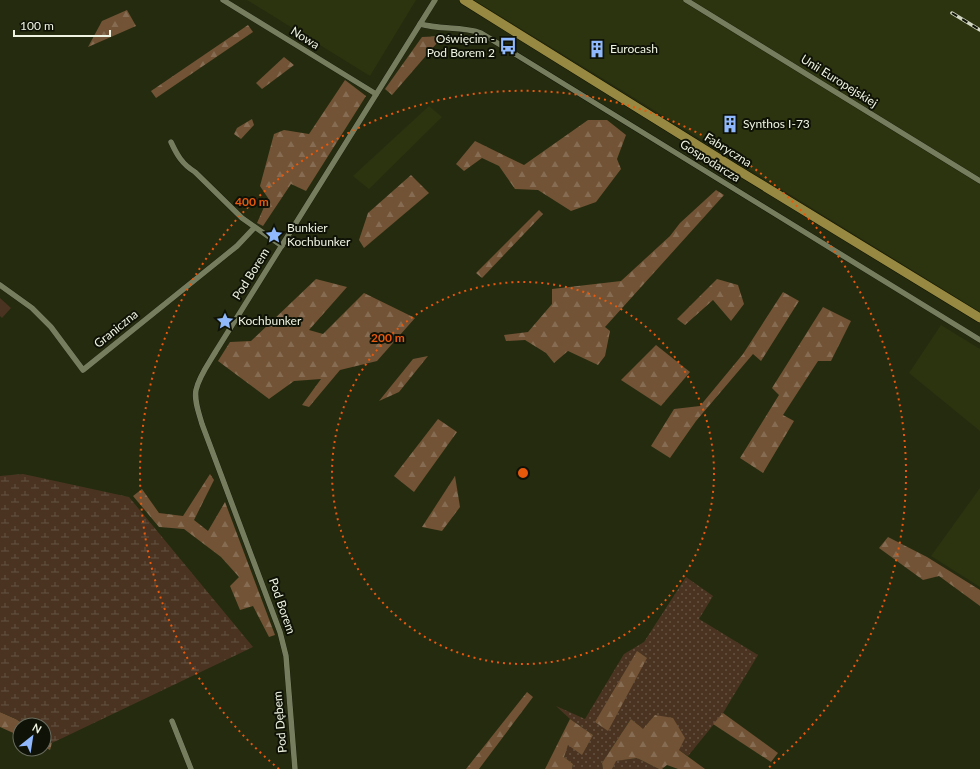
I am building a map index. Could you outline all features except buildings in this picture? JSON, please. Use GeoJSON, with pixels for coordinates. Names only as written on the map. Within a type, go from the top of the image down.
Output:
{"type":"FeatureCollection","features":[{"type":"Feature","properties":{"kind":"main road","name":"Fabryczna"},"geometry":{"type":"LineString","coordinates":[[464,0],[980,318]]}},
{"type":"Feature","properties":{"kind":"street","name":"Nowa"},"geometry":{"type":"LineString","coordinates":[[222,0],[376,94]]}},
{"type":"Feature","properties":{"kind":"street","name":"Pod Borem"},"geometry":{"type":"LineString","coordinates":[[287,673],[286,656],[280,632],[202,424],[196,401],[196,390],[216,351],[435,0]]}},
{"type":"Feature","properties":{"kind":"street","name":"Unii Europejskiej"},"geometry":{"type":"LineString","coordinates":[[686,0],[980,181]]}},
{"type":"Feature","properties":{"kind":"street","name":"Gospodarcza"},"geometry":{"type":"LineString","coordinates":[[420,24],[462,28],[481,33],[980,340]]}},
{"type":"Feature","properties":{"kind":"street"},"geometry":{"type":"LineString","coordinates":[[170,142],[177,155],[186,166],[195,172],[242,218],[254,228],[282,246]]}},
{"type":"Feature","properties":{"kind":"street","name":"Graniczna"},"geometry":{"type":"LineString","coordinates":[[0,285],[12,292],[32,308],[51,327],[83,370],[237,246],[254,228]]}},
{"type":"Feature","properties":{"kind":"street","name":"Pod Dębem"},"geometry":{"type":"LineString","coordinates":[[287,673],[295,769]]}},
{"type":"Feature","properties":{"kind":"street"},"geometry":{"type":"LineString","coordinates":[[172,721],[192,769]]}},
{"type":"Feature","properties":{"kind":"shaded area"},"geometry":{"type":"Polygon","coordinates":[[[247,0],[416,0],[370,76],[247,0]]]}},
{"type":"Feature","properties":{"kind":"shaded area"},"geometry":{"type":"Polygon","coordinates":[[[474,0],[980,0],[980,312],[605,80],[474,0]]]}},
{"type":"Feature","properties":{"kind":"shaded area"},"geometry":{"type":"Polygon","coordinates":[[[429,106],[442,117],[369,189],[353,176],[429,106]]]}},
{"type":"Feature","properties":{"kind":"shaded area"},"geometry":{"type":"Polygon","coordinates":[[[941,325],[980,349],[980,431],[909,373],[941,325]]]}},
{"type":"Feature","properties":{"kind":"shaded area"},"geometry":{"type":"Polygon","coordinates":[[[980,488],[980,587],[931,556],[980,488]]]}},
{"type":"Feature","properties":{"kind":"green space"},"geometry":{"type":"Polygon","coordinates":[[[127,10],[136,26],[88,47],[102,21],[127,10]]]}},
{"type":"Feature","properties":{"kind":"green space"},"geometry":{"type":"Polygon","coordinates":[[[248,25],[253,32],[156,98],[151,91],[248,25]]]}},
{"type":"Feature","properties":{"kind":"green space"},"geometry":{"type":"Polygon","coordinates":[[[443,36],[392,95],[385,89],[422,37],[443,36]]]}},
{"type":"Feature","properties":{"kind":"green space"},"geometry":{"type":"Polygon","coordinates":[[[284,57],[294,65],[262,89],[256,83],[284,57]]]}},
{"type":"Feature","properties":{"kind":"green space"},"geometry":{"type":"Polygon","coordinates":[[[345,80],[366,96],[306,191],[291,184],[263,226],[257,223],[268,198],[260,186],[274,134],[284,130],[309,134],[345,80]]]}},
{"type":"Feature","properties":{"kind":"green space"},"geometry":{"type":"Polygon","coordinates":[[[252,119],[254,125],[241,139],[234,134],[237,128],[252,119]]]}},
{"type":"Feature","properties":{"kind":"green space"},"geometry":{"type":"Polygon","coordinates":[[[588,120],[607,120],[626,135],[617,159],[621,169],[596,202],[571,211],[538,190],[515,189],[499,166],[482,158],[464,171],[456,164],[475,141],[524,165],[588,120]]]}},
{"type":"Feature","properties":{"kind":"green space"},"geometry":{"type":"Polygon","coordinates":[[[411,175],[429,193],[364,248],[359,240],[368,213],[411,175]]]}},
{"type":"Feature","properties":{"kind":"green space"},"geometry":{"type":"Polygon","coordinates":[[[716,190],[724,195],[605,327],[610,331],[605,356],[598,365],[568,351],[554,363],[546,353],[525,340],[506,341],[504,335],[528,332],[552,304],[552,289],[621,281],[670,236],[680,223],[716,190]]]}},
{"type":"Feature","properties":{"kind":"green space"},"geometry":{"type":"Polygon","coordinates":[[[539,210],[543,214],[482,278],[476,273],[539,210]]]}},
{"type":"Feature","properties":{"kind":"green space"},"geometry":{"type":"Polygon","coordinates":[[[316,279],[347,287],[309,330],[323,334],[364,293],[415,318],[377,361],[340,370],[309,407],[302,405],[321,379],[294,381],[269,399],[218,361],[230,342],[251,341],[316,279]]]}},
{"type":"Feature","properties":{"kind":"green space"},"geometry":{"type":"Polygon","coordinates":[[[717,279],[738,285],[744,304],[731,321],[713,300],[685,325],[677,319],[717,279]]]}},
{"type":"Feature","properties":{"kind":"green space"},"geometry":{"type":"Polygon","coordinates":[[[783,292],[799,301],[761,361],[753,354],[696,421],[670,458],[651,446],[674,409],[700,406],[743,354],[783,292]]]}},
{"type":"Feature","properties":{"kind":"green space"},"geometry":{"type":"Polygon","coordinates":[[[0,298],[11,308],[2,318],[0,316],[0,298]]]}},
{"type":"Feature","properties":{"kind":"green space"},"geometry":{"type":"Polygon","coordinates":[[[823,307],[851,321],[831,361],[818,361],[783,415],[794,421],[763,473],[740,458],[779,395],[772,388],[823,307]]]}},
{"type":"Feature","properties":{"kind":"green space"},"geometry":{"type":"Polygon","coordinates":[[[656,345],[690,372],[661,406],[621,380],[656,345]]]}},
{"type":"Feature","properties":{"kind":"green space"},"geometry":{"type":"Polygon","coordinates":[[[428,356],[399,392],[379,401],[413,359],[428,356]]]}},
{"type":"Feature","properties":{"kind":"green space"},"geometry":{"type":"Polygon","coordinates":[[[438,419],[457,432],[414,492],[394,476],[438,419]]]}},
{"type":"Feature","properties":{"kind":"green space"},"geometry":{"type":"Polygon","coordinates":[[[23,474],[129,497],[253,647],[52,743],[52,717],[12,717],[0,712],[0,476],[23,474]]]}},
{"type":"Feature","properties":{"kind":"green space"},"geometry":{"type":"Polygon","coordinates":[[[210,474],[214,480],[194,520],[208,531],[225,502],[275,635],[269,637],[253,606],[240,610],[230,586],[239,577],[221,557],[184,529],[159,527],[133,496],[142,489],[159,513],[183,516],[210,474]]]}},
{"type":"Feature","properties":{"kind":"green space"},"geometry":{"type":"Polygon","coordinates":[[[455,476],[460,507],[442,531],[422,527],[455,476]]]}},
{"type":"Feature","properties":{"kind":"green space"},"geometry":{"type":"Polygon","coordinates":[[[888,537],[927,557],[980,590],[980,606],[939,576],[923,580],[879,548],[888,537]]]}},
{"type":"Feature","properties":{"kind":"green space"},"geometry":{"type":"Polygon","coordinates":[[[686,577],[713,596],[699,619],[758,655],[723,713],[688,756],[643,730],[631,719],[602,763],[603,769],[572,769],[573,764],[564,757],[568,744],[593,735],[570,719],[556,706],[585,719],[624,654],[644,642],[686,577]]]}},
{"type":"Feature","properties":{"kind":"green space"},"geometry":{"type":"Polygon","coordinates":[[[637,651],[647,658],[608,731],[595,722],[637,651]]]}},
{"type":"Feature","properties":{"kind":"green space"},"geometry":{"type":"Polygon","coordinates":[[[527,692],[533,697],[479,769],[466,769],[527,692]]]}},
{"type":"Feature","properties":{"kind":"green space"},"geometry":{"type":"Polygon","coordinates":[[[0,712],[12,717],[12,732],[0,727],[0,712]]]}},
{"type":"Feature","properties":{"kind":"green space"},"geometry":{"type":"Polygon","coordinates":[[[723,713],[778,753],[771,762],[713,724],[723,713]]]}},
{"type":"Feature","properties":{"kind":"green space"},"geometry":{"type":"Polygon","coordinates":[[[655,715],[673,718],[685,738],[679,750],[705,769],[678,769],[667,765],[662,769],[659,769],[637,758],[616,761],[612,769],[603,769],[602,763],[631,719],[643,729],[655,715]]]}},
{"type":"Feature","properties":{"kind":"green space"},"geometry":{"type":"Polygon","coordinates":[[[570,719],[593,735],[582,755],[568,745],[564,757],[573,764],[572,769],[545,769],[570,719]]]}},
{"type":"Feature","properties":{"kind":"green space"},"geometry":{"type":"Polygon","coordinates":[[[637,758],[659,769],[612,769],[615,761],[637,758]]]}},
{"type":"Feature","properties":{"kind":"railway"},"geometry":{"type":"LineString","coordinates":[[952,13],[980,30]]}},
{"type":"Feature","properties":{"kind":"place","name":"Oświęcim - Pod Borem 2"},"geometry":{"type":"Point","coordinates":[508,46]}},
{"type":"Feature","properties":{"kind":"place","name":"Eurocash"},"geometry":{"type":"Point","coordinates":[597,49]}},
{"type":"Feature","properties":{"kind":"place","name":"Synthos I-73"},"geometry":{"type":"Point","coordinates":[730,124]}},
{"type":"Feature","properties":{"kind":"place","name":"Bunkier Kochbunker"},"geometry":{"type":"Point","coordinates":[274,235]}},
{"type":"Feature","properties":{"kind":"place","name":"Kochbunker"},"geometry":{"type":"Point","coordinates":[225,321]}}]}
